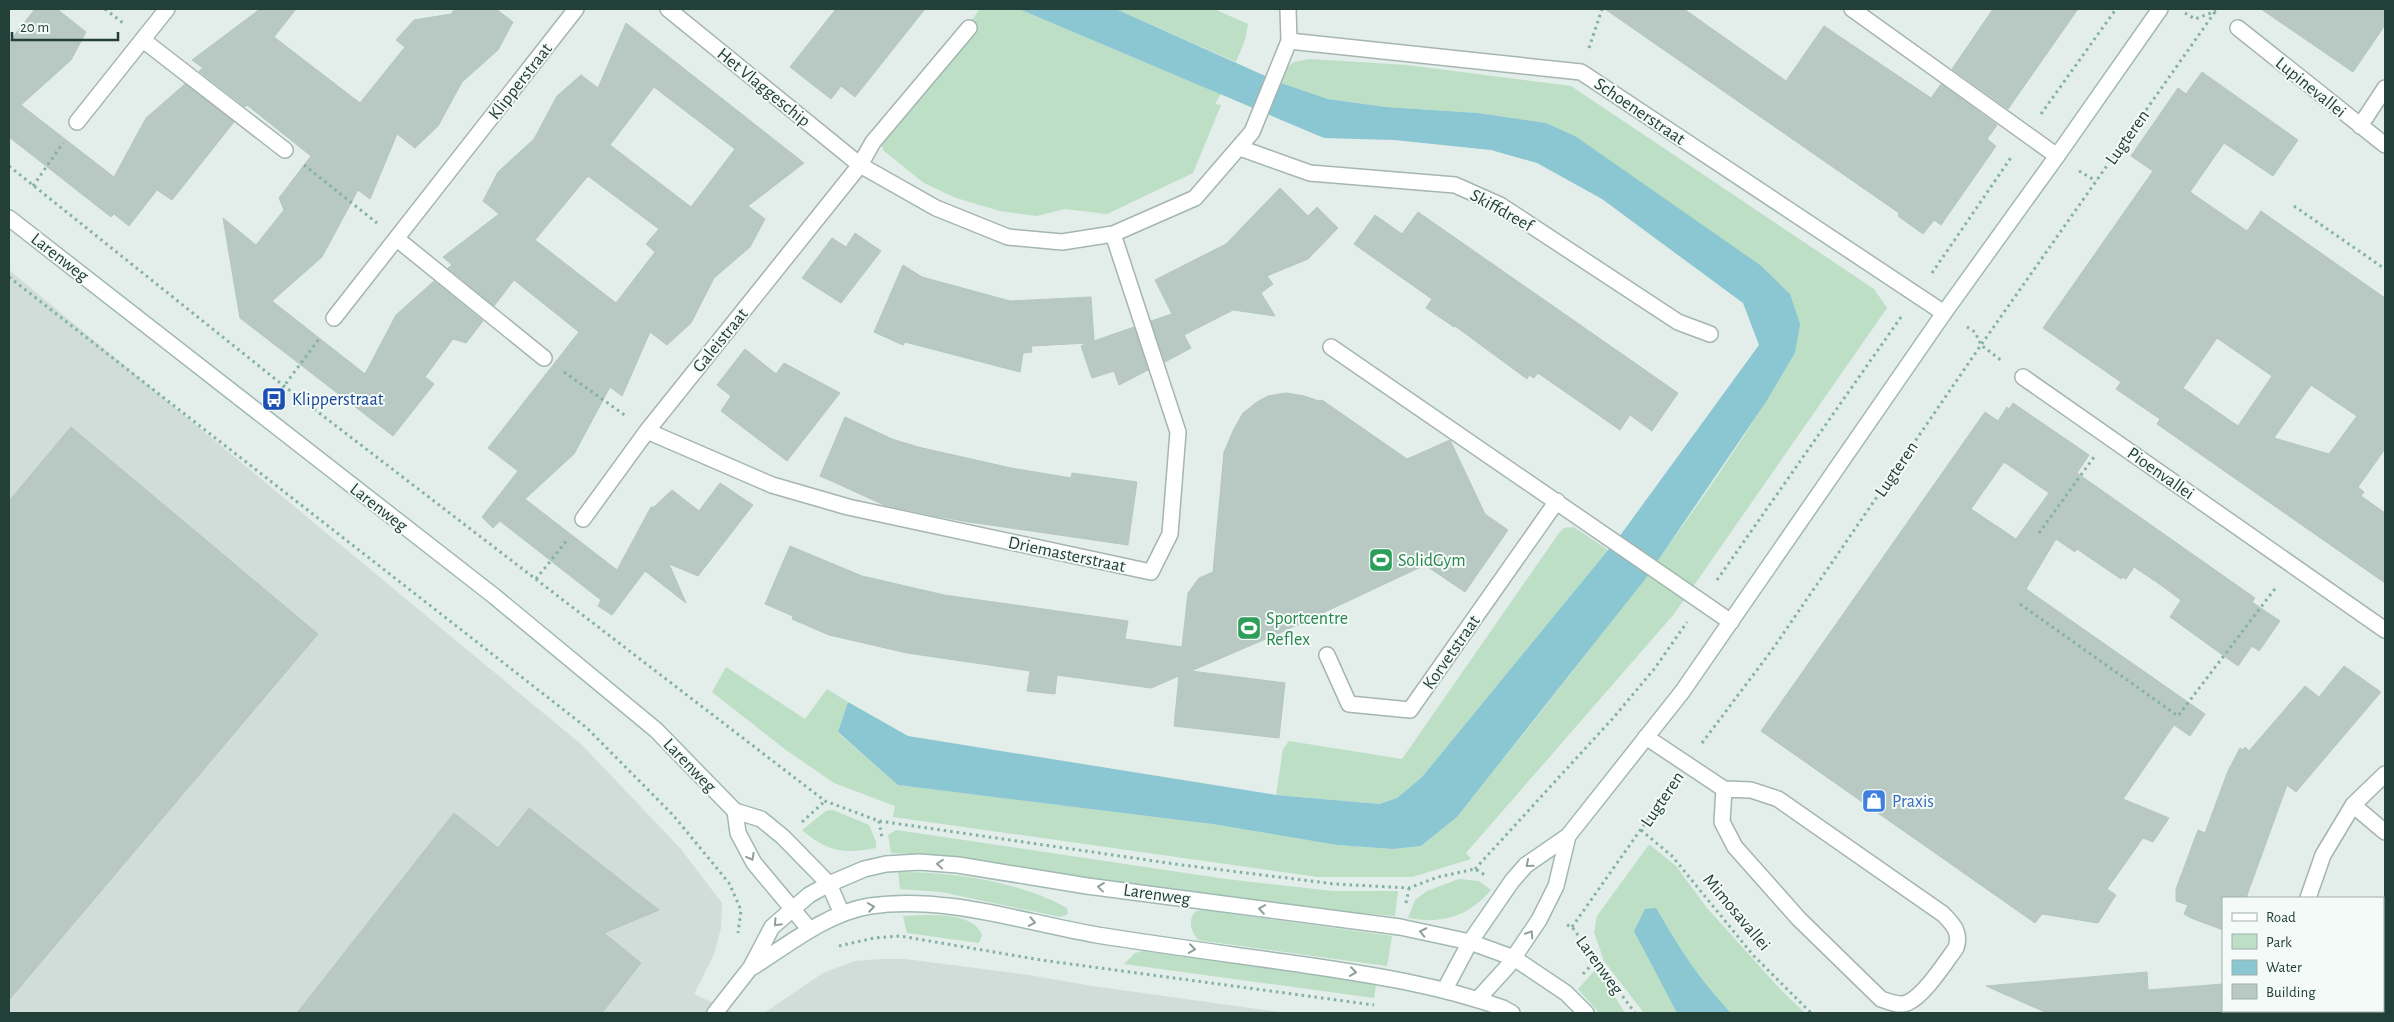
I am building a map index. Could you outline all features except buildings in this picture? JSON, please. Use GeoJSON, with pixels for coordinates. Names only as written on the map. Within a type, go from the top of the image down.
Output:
{"type":"FeatureCollection","features":[{"type":"Feature","properties":{"kind":"street"},"geometry":{"type":"LineString","coordinates":[[77,122],[167,9]]}},
{"type":"Feature","properties":{"kind":"street","name":"Klipperstraat"},"geometry":{"type":"LineString","coordinates":[[334,318],[576,9]]}},
{"type":"Feature","properties":{"kind":"street","name":"Het Vlaggeschip"},"geometry":{"type":"LineString","coordinates":[[668,9],[860,165],[936,208],[1008,237],[1062,242],[1114,234],[1195,198],[1252,132],[1289,41],[1288,9]]}},
{"type":"Feature","properties":{"kind":"street"},"geometry":{"type":"LineString","coordinates":[[1852,9],[2057,156]]}},
{"type":"Feature","properties":{"kind":"street"},"geometry":{"type":"LineString","coordinates":[[1445,989],[1470,942],[1526,865],[1568,836],[1682,692],[1944,313],[2160,9]]}},
{"type":"Feature","properties":{"kind":"street"},"geometry":{"type":"LineString","coordinates":[[860,165],[873,142],[969,28]]}},
{"type":"Feature","properties":{"kind":"street","name":"Lupinevallei"},"geometry":{"type":"LineString","coordinates":[[2238,28],[2385,145]]}},
{"type":"Feature","properties":{"kind":"street"},"geometry":{"type":"LineString","coordinates":[[143,40],[285,150]]}},
{"type":"Feature","properties":{"kind":"street","name":"Schoenerstraat"},"geometry":{"type":"LineString","coordinates":[[1289,41],[1581,72],[1944,313]]}},
{"type":"Feature","properties":{"kind":"street"},"geometry":{"type":"LineString","coordinates":[[2360,126],[2385,88]]}},
{"type":"Feature","properties":{"kind":"street","name":"Skiffdreef"},"geometry":{"type":"LineString","coordinates":[[1240,148],[1310,173],[1455,185],[1500,205],[1678,322],[1710,334]]}},
{"type":"Feature","properties":{"kind":"street","name":"Galeistraat"},"geometry":{"type":"LineString","coordinates":[[583,519],[648,431],[860,165]]}},
{"type":"Feature","properties":{"kind":"street","name":"Larenweg"},"geometry":{"type":"LineString","coordinates":[[9,218],[494,596],[656,730],[735,811],[762,819],[783,837],[829,884],[864,870],[886,864],[919,862],[958,865],[1078,884],[1400,927],[1470,942],[1514,958],[1566,993],[1586,1013]]}},
{"type":"Feature","properties":{"kind":"street","name":"Driemasterstraat"},"geometry":{"type":"LineString","coordinates":[[648,431],[772,485],[848,507],[1152,572],[1170,534],[1178,432],[1114,234]]}},
{"type":"Feature","properties":{"kind":"street"},"geometry":{"type":"LineString","coordinates":[[397,239],[544,358]]}},
{"type":"Feature","properties":{"kind":"street"},"geometry":{"type":"LineString","coordinates":[[1331,347],[1731,622]]}},
{"type":"Feature","properties":{"kind":"street","name":"Pioenvallei"},"geometry":{"type":"LineString","coordinates":[[2023,377],[2385,630]]}},
{"type":"Feature","properties":{"kind":"street","name":"Korvetstraat"},"geometry":{"type":"LineString","coordinates":[[1327,655],[1349,704],[1410,710],[1557,501]]}},
{"type":"Feature","properties":{"kind":"street"},"geometry":{"type":"LineString","coordinates":[[1646,737],[1724,789],[1751,790],[1778,799],[1950,921],[1957,929],[1959,940],[1956,948],[1918,996],[1906,1003],[1894,1003],[1881,998],[1799,918],[1736,847],[1722,822],[1724,789]]}},
{"type":"Feature","properties":{"kind":"street"},"geometry":{"type":"LineString","coordinates":[[2308,897],[2323,855],[2353,805],[2385,774]]}},
{"type":"Feature","properties":{"kind":"street"},"geometry":{"type":"LineString","coordinates":[[2353,805],[2385,832]]}},
{"type":"Feature","properties":{"kind":"street"},"geometry":{"type":"LineString","coordinates":[[735,811],[738,833],[754,863],[810,930]]}},
{"type":"Feature","properties":{"kind":"street"},"geometry":{"type":"LineString","coordinates":[[1478,999],[1514,958],[1539,920],[1556,886],[1568,836]]}},
{"type":"Feature","properties":{"kind":"street"},"geometry":{"type":"LineString","coordinates":[[715,1013],[751,967],[772,927],[791,909],[809,895],[829,884],[842,914]]}},
{"type":"Feature","properties":{"kind":"street"},"geometry":{"type":"LineString","coordinates":[[751,967],[810,930],[842,914],[868,906],[894,904],[941,905],[1096,934],[1383,977],[1445,989],[1478,999],[1512,1013]]}},
{"type":"Feature","properties":{"kind":"path"},"geometry":{"type":"LineString","coordinates":[[1581,72],[1602,9]]}},
{"type":"Feature","properties":{"kind":"path"},"geometry":{"type":"LineString","coordinates":[[1490,878],[1476,869],[1614,717],[1654,668],[2116,9]]}},
{"type":"Feature","properties":{"kind":"path"},"geometry":{"type":"LineString","coordinates":[[2180,9],[2195,19],[2216,10],[2238,28]]}},
{"type":"Feature","properties":{"kind":"path","name":"Lugteren"},"geometry":{"type":"LineString","coordinates":[[1572,927],[1686,763],[1772,650],[1981,345],[2216,10]]}},
{"type":"Feature","properties":{"kind":"path"},"geometry":{"type":"LineString","coordinates":[[33,186],[77,122]]}},
{"type":"Feature","properties":{"kind":"path"},"geometry":{"type":"LineString","coordinates":[[285,150],[397,239]]}},
{"type":"Feature","properties":{"kind":"path","name":"Larenweg"},"geometry":{"type":"LineString","coordinates":[[9,166],[284,386],[825,802],[879,821],[1182,865],[1335,884],[1409,888],[1438,877],[1476,869]]}},
{"type":"Feature","properties":{"kind":"path"},"geometry":{"type":"LineString","coordinates":[[2294,206],[2385,269]]}},
{"type":"Feature","properties":{"kind":"path"},"geometry":{"type":"LineString","coordinates":[[9,277],[587,728],[672,815],[729,883],[740,902],[741,910],[735,946],[751,967]]}},
{"type":"Feature","properties":{"kind":"path"},"geometry":{"type":"LineString","coordinates":[[1944,313],[1975,332],[1981,345],[2023,377]]}},
{"type":"Feature","properties":{"kind":"path"},"geometry":{"type":"LineString","coordinates":[[284,386],[334,318]]}},
{"type":"Feature","properties":{"kind":"path"},"geometry":{"type":"LineString","coordinates":[[544,358],[648,431]]}},
{"type":"Feature","properties":{"kind":"path"},"geometry":{"type":"LineString","coordinates":[[2039,534],[2108,436]]}},
{"type":"Feature","properties":{"kind":"path"},"geometry":{"type":"LineString","coordinates":[[536,579],[583,519]]}},
{"type":"Feature","properties":{"kind":"path"},"geometry":{"type":"LineString","coordinates":[[2020,604],[2178,716],[2293,566]]}},
{"type":"Feature","properties":{"kind":"path"},"geometry":{"type":"LineString","coordinates":[[795,828],[825,802]]}},
{"type":"Feature","properties":{"kind":"path","name":"Mimosavallei"},"geometry":{"type":"LineString","coordinates":[[1641,830],[1672,856],[1753,955],[1811,1013]]}},
{"type":"Feature","properties":{"kind":"path"},"geometry":{"type":"LineString","coordinates":[[1404,909],[1409,888]]}},
{"type":"Feature","properties":{"kind":"path","name":"Larenweg"},"geometry":{"type":"LineString","coordinates":[[1560,922],[1572,927],[1635,1013]]}},
{"type":"Feature","properties":{"kind":"path"},"geometry":{"type":"LineString","coordinates":[[831,950],[874,938],[900,936],[1041,960],[1379,1006]]}},
{"type":"Feature","properties":{"kind":"shaded area"},"geometry":{"type":"Polygon","coordinates":[[[9,270],[582,745],[680,848],[722,903],[721,928],[714,954],[694,994],[735,1013],[9,1013],[9,270]]]}},
{"type":"Feature","properties":{"kind":"shaded area"},"geometry":{"type":"Polygon","coordinates":[[[905,959],[1029,975],[1092,986],[1287,1013],[764,1013],[823,973],[855,961],[905,959]]]}},
{"type":"Feature","properties":{"kind":"green space"},"geometry":{"type":"Polygon","coordinates":[[[980,9],[1019,9],[1221,94],[1215,104],[1221,105],[1193,173],[1107,214],[1065,209],[1037,216],[1000,211],[956,198],[924,183],[883,150],[881,143],[980,9]]]}},
{"type":"Feature","properties":{"kind":"green space"},"geometry":{"type":"Polygon","coordinates":[[[1116,9],[1214,9],[1248,24],[1245,40],[1236,62],[1116,9]]]}},
{"type":"Feature","properties":{"kind":"green space"},"geometry":{"type":"Polygon","coordinates":[[[1310,59],[1407,65],[1571,86],[1874,289],[1887,308],[1674,614],[1466,853],[1471,859],[1412,877],[1318,877],[893,817],[895,806],[834,783],[786,750],[712,692],[726,667],[805,719],[827,689],[848,702],[838,733],[899,785],[1212,824],[1337,845],[1393,849],[1421,846],[1457,817],[1635,591],[1718,474],[1758,414],[1795,353],[1575,136],[1546,123],[1478,113],[1386,107],[1328,99],[1281,83],[1285,69],[1294,62],[1310,59]]]}},
{"type":"Feature","properties":{"kind":"green space"},"geometry":{"type":"Polygon","coordinates":[[[1574,527],[1608,550],[1422,777],[1397,798],[1379,804],[1276,795],[1283,749],[1289,741],[1402,759],[1559,533],[1564,528],[1574,527]]]}},
{"type":"Feature","properties":{"kind":"green space"},"geometry":{"type":"Polygon","coordinates":[[[833,810],[869,825],[876,842],[876,848],[854,851],[836,850],[820,843],[802,830],[826,811],[833,810]]]}},
{"type":"Feature","properties":{"kind":"green space"},"geometry":{"type":"Polygon","coordinates":[[[896,830],[1226,879],[1333,891],[1398,891],[1395,916],[1221,901],[952,856],[891,853],[888,835],[896,830]]]}},
{"type":"Feature","properties":{"kind":"green space"},"geometry":{"type":"Polygon","coordinates":[[[1650,845],[1676,866],[1707,908],[1780,989],[1805,1013],[1731,1013],[1704,985],[1681,951],[1676,1011],[1678,1013],[1644,1013],[1604,961],[1594,932],[1597,916],[1650,845]]]}},
{"type":"Feature","properties":{"kind":"green space"},"geometry":{"type":"Polygon","coordinates":[[[898,872],[963,876],[1006,885],[1048,899],[1067,908],[1068,914],[1060,917],[941,892],[900,889],[898,872]]]}},
{"type":"Feature","properties":{"kind":"green space"},"geometry":{"type":"Polygon","coordinates":[[[1459,879],[1479,881],[1491,890],[1473,907],[1454,916],[1432,920],[1408,918],[1415,900],[1427,891],[1459,879]]]}},
{"type":"Feature","properties":{"kind":"green space"},"geometry":{"type":"Polygon","coordinates":[[[1204,910],[1392,936],[1387,966],[1198,940],[1193,933],[1191,922],[1196,911],[1204,910]]]}},
{"type":"Feature","properties":{"kind":"green space"},"geometry":{"type":"Polygon","coordinates":[[[935,915],[959,918],[969,921],[977,927],[982,935],[979,943],[907,933],[903,916],[935,915]]]}},
{"type":"Feature","properties":{"kind":"green space"},"geometry":{"type":"Polygon","coordinates":[[[1143,951],[1371,983],[1376,986],[1374,998],[1124,964],[1135,953],[1143,951]]]}},
{"type":"Feature","properties":{"kind":"green space"},"geometry":{"type":"Polygon","coordinates":[[[1597,968],[1625,1013],[1599,1013],[1578,989],[1597,968]]]}},
{"type":"Feature","properties":{"kind":"water"},"geometry":{"type":"Polygon","coordinates":[[[1019,9],[1116,9],[1281,83],[1328,99],[1386,107],[1478,113],[1546,123],[1575,136],[1760,265],[1790,294],[1800,324],[1795,353],[1766,402],[1646,578],[1457,817],[1421,846],[1393,849],[1337,845],[1212,824],[898,785],[838,732],[848,702],[908,736],[1276,795],[1379,804],[1397,798],[1422,777],[1622,533],[1759,345],[1743,303],[1602,199],[1537,163],[1491,150],[1394,140],[1324,138],[1019,9]]]}},
{"type":"Feature","properties":{"kind":"water"},"geometry":{"type":"Polygon","coordinates":[[[1656,908],[1690,963],[1731,1013],[1678,1013],[1676,1011],[1634,931],[1645,909],[1656,908]]]}},
{"type":"Feature","properties":{"kind":"place","name":"Klipperstraat"},"geometry":{"type":"Point","coordinates":[274,399]}},
{"type":"Feature","properties":{"kind":"place","name":"SolidGym"},"geometry":{"type":"Point","coordinates":[1381,560]}},
{"type":"Feature","properties":{"kind":"place","name":"Sportcentre Reflex"},"geometry":{"type":"Point","coordinates":[1249,628]}},
{"type":"Feature","properties":{"kind":"place","name":"Praxis"},"geometry":{"type":"Point","coordinates":[1874,801]}}]}
